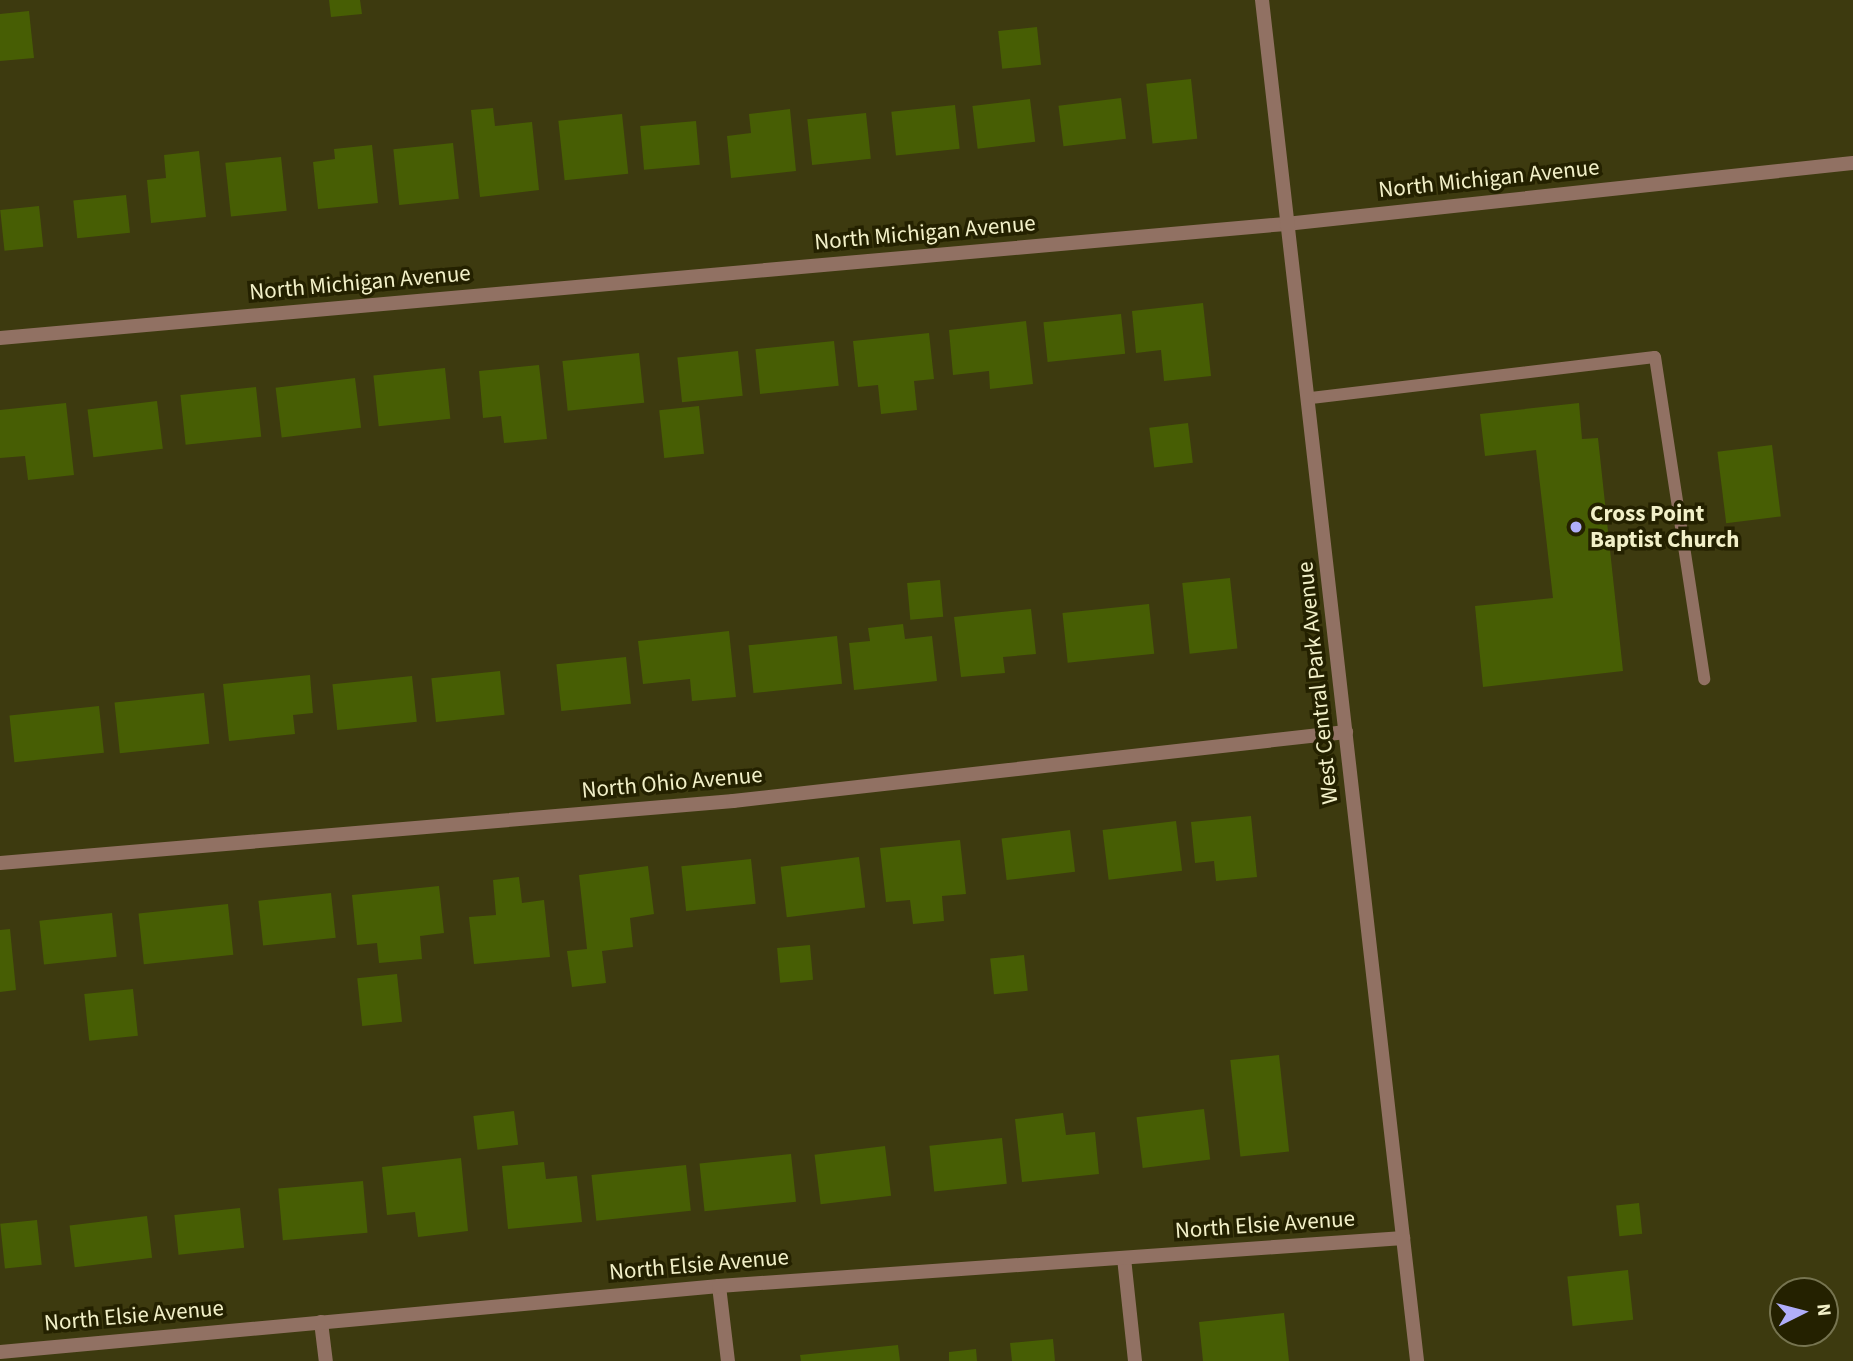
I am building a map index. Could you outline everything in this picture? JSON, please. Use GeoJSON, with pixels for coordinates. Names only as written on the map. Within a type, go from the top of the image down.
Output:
{"type":"FeatureCollection","features":[{"type":"Feature","properties":{"kind":"street","name":"West Central Park Avenue"},"geometry":{"type":"LineString","coordinates":[[1262,0],[1286,224],[1311,398],[1417,1361]]}},
{"type":"Feature","properties":{"kind":"street","name":"North Michigan Avenue"},"geometry":{"type":"LineString","coordinates":[[0,338],[1286,224],[1853,163]]}},
{"type":"Feature","properties":{"kind":"street","name":"North Ohio Avenue"},"geometry":{"type":"LineString","coordinates":[[0,863],[733,801],[1346,732]]}},
{"type":"Feature","properties":{"kind":"street","name":"North Elsie Avenue"},"geometry":{"type":"LineString","coordinates":[[0,1352],[719,1286],[1403,1238]]}},
{"type":"Feature","properties":{"kind":"street"},"geometry":{"type":"LineString","coordinates":[[1125,1258],[1135,1361]]}},
{"type":"Feature","properties":{"kind":"street"},"geometry":{"type":"LineString","coordinates":[[719,1286],[728,1361]]}},
{"type":"Feature","properties":{"kind":"street"},"geometry":{"type":"LineString","coordinates":[[321,1322],[326,1361]]}},
{"type":"Feature","properties":{"kind":"lane"},"geometry":{"type":"LineString","coordinates":[[1311,398],[1655,357],[1704,679]]}},
{"type":"Feature","properties":{"kind":"building"},"geometry":{"type":"Polygon","coordinates":[[[329,0],[360,0],[362,14],[331,17],[329,0]]]}},
{"type":"Feature","properties":{"kind":"building"},"geometry":{"type":"Polygon","coordinates":[[[29,11],[34,58],[0,61],[0,14],[29,11]]]}},
{"type":"Feature","properties":{"kind":"building"},"geometry":{"type":"Polygon","coordinates":[[[1037,27],[1041,65],[1002,69],[998,31],[1037,27]]]}},
{"type":"Feature","properties":{"kind":"building"},"geometry":{"type":"Polygon","coordinates":[[[1191,79],[1197,139],[1153,143],[1146,84],[1191,79]]]}},
{"type":"Feature","properties":{"kind":"building"},"geometry":{"type":"Polygon","coordinates":[[[1121,98],[1126,139],[1063,146],[1058,106],[1121,98]]]}},
{"type":"Feature","properties":{"kind":"building"},"geometry":{"type":"Polygon","coordinates":[[[1030,99],[1035,142],[978,149],[972,106],[1030,99]]]}},
{"type":"Feature","properties":{"kind":"building"},"geometry":{"type":"Polygon","coordinates":[[[955,105],[960,149],[896,155],[891,112],[955,105]]]}},
{"type":"Feature","properties":{"kind":"building"},"geometry":{"type":"Polygon","coordinates":[[[493,108],[495,126],[532,122],[539,190],[480,197],[471,110],[493,108]]]}},
{"type":"Feature","properties":{"kind":"building"},"geometry":{"type":"Polygon","coordinates":[[[790,109],[796,171],[731,178],[727,136],[751,133],[749,114],[790,109]]]}},
{"type":"Feature","properties":{"kind":"building"},"geometry":{"type":"Polygon","coordinates":[[[866,113],[871,159],[812,165],[807,119],[866,113]]]}},
{"type":"Feature","properties":{"kind":"building"},"geometry":{"type":"Polygon","coordinates":[[[622,114],[628,174],[565,180],[558,121],[622,114]]]}},
{"type":"Feature","properties":{"kind":"building"},"geometry":{"type":"Polygon","coordinates":[[[696,121],[700,165],[644,170],[640,126],[696,121]]]}},
{"type":"Feature","properties":{"kind":"building"},"geometry":{"type":"Polygon","coordinates":[[[453,143],[459,199],[399,205],[393,149],[453,143]]]}},
{"type":"Feature","properties":{"kind":"building"},"geometry":{"type":"Polygon","coordinates":[[[372,145],[378,203],[318,209],[313,162],[335,159],[334,149],[372,145]]]}},
{"type":"Feature","properties":{"kind":"building"},"geometry":{"type":"Polygon","coordinates":[[[199,151],[206,217],[151,223],[147,180],[166,178],[164,155],[199,151]]]}},
{"type":"Feature","properties":{"kind":"building"},"geometry":{"type":"Polygon","coordinates":[[[281,157],[287,211],[231,217],[225,163],[281,157]]]}},
{"type":"Feature","properties":{"kind":"building"},"geometry":{"type":"Polygon","coordinates":[[[126,195],[130,233],[77,238],[73,201],[126,195]]]}},
{"type":"Feature","properties":{"kind":"building"},"geometry":{"type":"Polygon","coordinates":[[[39,206],[43,247],[4,251],[0,210],[39,206]]]}},
{"type":"Feature","properties":{"kind":"building"},"geometry":{"type":"Polygon","coordinates":[[[1203,303],[1211,376],[1164,381],[1161,350],[1136,353],[1132,311],[1203,303]]]}},
{"type":"Feature","properties":{"kind":"building"},"geometry":{"type":"Polygon","coordinates":[[[1121,314],[1125,354],[1048,362],[1043,322],[1121,314]]]}},
{"type":"Feature","properties":{"kind":"building"},"geometry":{"type":"Polygon","coordinates":[[[1026,321],[1033,384],[990,389],[989,371],[953,375],[949,330],[1026,321]]]}},
{"type":"Feature","properties":{"kind":"building"},"geometry":{"type":"Polygon","coordinates":[[[929,333],[934,379],[914,381],[917,410],[881,414],[878,385],[858,387],[853,341],[929,333]]]}},
{"type":"Feature","properties":{"kind":"building"},"geometry":{"type":"Polygon","coordinates":[[[834,341],[839,386],[760,394],[755,349],[834,341]]]}},
{"type":"Feature","properties":{"kind":"building"},"geometry":{"type":"Polygon","coordinates":[[[738,351],[743,396],[682,402],[677,357],[738,351]]]}},
{"type":"Feature","properties":{"kind":"building"},"geometry":{"type":"Polygon","coordinates":[[[639,353],[644,403],[568,411],[562,361],[639,353]]]}},
{"type":"Feature","properties":{"kind":"building"},"geometry":{"type":"Polygon","coordinates":[[[539,365],[547,439],[504,443],[501,416],[483,418],[479,371],[539,365]]]}},
{"type":"Feature","properties":{"kind":"building"},"geometry":{"type":"Polygon","coordinates":[[[445,368],[450,419],[379,426],[373,376],[445,368]]]}},
{"type":"Feature","properties":{"kind":"building"},"geometry":{"type":"Polygon","coordinates":[[[355,378],[361,428],[282,437],[276,388],[355,378]]]}},
{"type":"Feature","properties":{"kind":"building"},"geometry":{"type":"Polygon","coordinates":[[[256,387],[261,437],[186,445],[180,395],[256,387]]]}},
{"type":"Feature","properties":{"kind":"building"},"geometry":{"type":"Polygon","coordinates":[[[157,401],[163,449],[93,457],[88,410],[157,401]]]}},
{"type":"Feature","properties":{"kind":"building"},"geometry":{"type":"Polygon","coordinates":[[[66,403],[74,475],[28,480],[25,456],[0,458],[0,410],[66,403]]]}},
{"type":"Feature","properties":{"kind":"building","name":"Cross Point Baptist Church"},"geometry":{"type":"Polygon","coordinates":[[[1579,403],[1582,439],[1598,438],[1623,671],[1483,687],[1475,606],[1553,598],[1536,450],[1485,456],[1480,414],[1579,403]]]}},
{"type":"Feature","properties":{"kind":"building"},"geometry":{"type":"Polygon","coordinates":[[[699,406],[704,454],[664,458],[659,410],[699,406]]]}},
{"type":"Feature","properties":{"kind":"building"},"geometry":{"type":"Polygon","coordinates":[[[1188,423],[1193,463],[1154,467],[1149,428],[1188,423]]]}},
{"type":"Feature","properties":{"kind":"building"},"geometry":{"type":"Polygon","coordinates":[[[1772,445],[1781,516],[1726,523],[1717,452],[1772,445]]]}},
{"type":"Feature","properties":{"kind":"building"},"geometry":{"type":"Polygon","coordinates":[[[1230,578],[1237,649],[1190,654],[1182,583],[1230,578]]]}},
{"type":"Feature","properties":{"kind":"building"},"geometry":{"type":"Polygon","coordinates":[[[940,580],[943,617],[910,620],[907,583],[940,580]]]}},
{"type":"Feature","properties":{"kind":"building"},"geometry":{"type":"Polygon","coordinates":[[[1149,604],[1154,654],[1068,663],[1062,613],[1149,604]]]}},
{"type":"Feature","properties":{"kind":"building"},"geometry":{"type":"Polygon","coordinates":[[[1031,609],[1036,654],[1003,657],[1005,673],[961,677],[954,617],[1031,609]]]}},
{"type":"Feature","properties":{"kind":"building"},"geometry":{"type":"Polygon","coordinates":[[[903,624],[905,639],[932,636],[937,681],[854,690],[849,643],[870,641],[868,628],[903,624]]]}},
{"type":"Feature","properties":{"kind":"building"},"geometry":{"type":"Polygon","coordinates":[[[729,631],[736,697],[692,701],[690,679],[643,684],[638,641],[729,631]]]}},
{"type":"Feature","properties":{"kind":"building"},"geometry":{"type":"Polygon","coordinates":[[[837,636],[842,684],[754,693],[748,645],[837,636]]]}},
{"type":"Feature","properties":{"kind":"building"},"geometry":{"type":"Polygon","coordinates":[[[626,657],[631,704],[561,711],[556,664],[626,657]]]}},
{"type":"Feature","properties":{"kind":"building"},"geometry":{"type":"Polygon","coordinates":[[[500,671],[505,715],[436,722],[431,678],[500,671]]]}},
{"type":"Feature","properties":{"kind":"building"},"geometry":{"type":"Polygon","coordinates":[[[310,675],[313,713],[293,715],[295,734],[229,741],[223,684],[310,675]]]}},
{"type":"Feature","properties":{"kind":"building"},"geometry":{"type":"Polygon","coordinates":[[[412,676],[417,722],[337,730],[332,684],[412,676]]]}},
{"type":"Feature","properties":{"kind":"building"},"geometry":{"type":"Polygon","coordinates":[[[204,693],[209,744],[120,753],[114,702],[204,693]]]}},
{"type":"Feature","properties":{"kind":"building"},"geometry":{"type":"Polygon","coordinates":[[[99,706],[104,753],[14,762],[9,715],[99,706]]]}},
{"type":"Feature","properties":{"kind":"building"},"geometry":{"type":"Polygon","coordinates":[[[1251,816],[1257,877],[1216,881],[1214,861],[1195,863],[1191,822],[1251,816]]]}},
{"type":"Feature","properties":{"kind":"building"},"geometry":{"type":"Polygon","coordinates":[[[1176,821],[1182,871],[1109,880],[1103,830],[1176,821]]]}},
{"type":"Feature","properties":{"kind":"building"},"geometry":{"type":"Polygon","coordinates":[[[1070,830],[1075,872],[1007,880],[1002,838],[1070,830]]]}},
{"type":"Feature","properties":{"kind":"building"},"geometry":{"type":"Polygon","coordinates":[[[960,840],[966,894],[942,896],[944,921],[913,924],[910,900],[886,902],[880,848],[960,840]]]}},
{"type":"Feature","properties":{"kind":"building"},"geometry":{"type":"Polygon","coordinates":[[[859,857],[865,908],[787,917],[781,867],[859,857]]]}},
{"type":"Feature","properties":{"kind":"building"},"geometry":{"type":"Polygon","coordinates":[[[751,859],[756,904],[686,911],[681,866],[751,859]]]}},
{"type":"Feature","properties":{"kind":"building"},"geometry":{"type":"Polygon","coordinates":[[[648,866],[654,914],[630,918],[633,947],[602,951],[606,983],[572,987],[567,951],[587,949],[579,875],[648,866]]]}},
{"type":"Feature","properties":{"kind":"building"},"geometry":{"type":"Polygon","coordinates":[[[519,877],[522,903],[544,900],[550,957],[474,964],[469,917],[496,915],[493,880],[519,877]]]}},
{"type":"Feature","properties":{"kind":"building"},"geometry":{"type":"Polygon","coordinates":[[[439,886],[444,933],[420,936],[422,959],[379,963],[377,943],[357,945],[352,895],[439,886]]]}},
{"type":"Feature","properties":{"kind":"building"},"geometry":{"type":"Polygon","coordinates":[[[331,893],[336,938],[263,945],[258,901],[331,893]]]}},
{"type":"Feature","properties":{"kind":"building"},"geometry":{"type":"Polygon","coordinates":[[[228,904],[233,955],[144,964],[138,913],[228,904]]]}},
{"type":"Feature","properties":{"kind":"building"},"geometry":{"type":"Polygon","coordinates":[[[112,913],[117,957],[44,964],[39,921],[112,913]]]}},
{"type":"Feature","properties":{"kind":"building"},"geometry":{"type":"Polygon","coordinates":[[[10,929],[16,990],[0,992],[0,930],[10,929]]]}},
{"type":"Feature","properties":{"kind":"building"},"geometry":{"type":"Polygon","coordinates":[[[810,945],[813,980],[780,983],[777,948],[810,945]]]}},
{"type":"Feature","properties":{"kind":"building"},"geometry":{"type":"Polygon","coordinates":[[[1024,955],[1028,991],[994,994],[990,959],[1024,955]]]}},
{"type":"Feature","properties":{"kind":"building"},"geometry":{"type":"Polygon","coordinates":[[[397,974],[402,1022],[362,1026],[357,978],[397,974]]]}},
{"type":"Feature","properties":{"kind":"building"},"geometry":{"type":"Polygon","coordinates":[[[133,989],[138,1036],[89,1041],[84,994],[133,989]]]}},
{"type":"Feature","properties":{"kind":"building"},"geometry":{"type":"Polygon","coordinates":[[[1279,1055],[1289,1151],[1240,1157],[1230,1060],[1279,1055]]]}},
{"type":"Feature","properties":{"kind":"building"},"geometry":{"type":"Polygon","coordinates":[[[1204,1109],[1210,1160],[1143,1168],[1137,1117],[1204,1109]]]}},
{"type":"Feature","properties":{"kind":"building"},"geometry":{"type":"Polygon","coordinates":[[[514,1111],[518,1145],[477,1150],[473,1116],[514,1111]]]}},
{"type":"Feature","properties":{"kind":"building"},"geometry":{"type":"Polygon","coordinates":[[[1063,1113],[1066,1135],[1095,1132],[1099,1174],[1022,1182],[1015,1119],[1063,1113]]]}},
{"type":"Feature","properties":{"kind":"building"},"geometry":{"type":"Polygon","coordinates":[[[1002,1138],[1007,1184],[934,1191],[929,1146],[1002,1138]]]}},
{"type":"Feature","properties":{"kind":"building"},"geometry":{"type":"Polygon","coordinates":[[[885,1146],[891,1196],[821,1204],[815,1155],[885,1146]]]}},
{"type":"Feature","properties":{"kind":"building"},"geometry":{"type":"Polygon","coordinates":[[[791,1154],[796,1202],[705,1211],[700,1164],[791,1154]]]}},
{"type":"Feature","properties":{"kind":"building"},"geometry":{"type":"Polygon","coordinates":[[[461,1158],[468,1231],[418,1237],[415,1212],[387,1215],[382,1167],[461,1158]]]}},
{"type":"Feature","properties":{"kind":"building"},"geometry":{"type":"Polygon","coordinates":[[[544,1162],[546,1179],[577,1176],[582,1222],[508,1229],[502,1166],[544,1162]]]}},
{"type":"Feature","properties":{"kind":"building"},"geometry":{"type":"Polygon","coordinates":[[[686,1165],[691,1211],[596,1221],[592,1175],[686,1165]]]}},
{"type":"Feature","properties":{"kind":"building"},"geometry":{"type":"Polygon","coordinates":[[[363,1181],[368,1233],[283,1240],[278,1188],[363,1181]]]}},
{"type":"Feature","properties":{"kind":"building"},"geometry":{"type":"Polygon","coordinates":[[[1639,1203],[1642,1234],[1619,1236],[1616,1205],[1639,1203]]]}},
{"type":"Feature","properties":{"kind":"building"},"geometry":{"type":"Polygon","coordinates":[[[240,1208],[244,1248],[179,1255],[174,1215],[240,1208]]]}},
{"type":"Feature","properties":{"kind":"building"},"geometry":{"type":"Polygon","coordinates":[[[147,1216],[152,1258],[75,1267],[70,1226],[147,1216]]]}},
{"type":"Feature","properties":{"kind":"building"},"geometry":{"type":"Polygon","coordinates":[[[37,1220],[42,1265],[5,1269],[0,1224],[37,1220]]]}},
{"type":"Feature","properties":{"kind":"building"},"geometry":{"type":"Polygon","coordinates":[[[1628,1270],[1633,1320],[1573,1326],[1567,1276],[1628,1270]]]}},
{"type":"Feature","properties":{"kind":"building"},"geometry":{"type":"Polygon","coordinates":[[[1284,1313],[1289,1361],[1203,1361],[1199,1322],[1284,1313]]]}},
{"type":"Feature","properties":{"kind":"building"},"geometry":{"type":"Polygon","coordinates":[[[1053,1339],[1055,1361],[1012,1361],[1010,1343],[1053,1339]]]}},
{"type":"Feature","properties":{"kind":"building"},"geometry":{"type":"Polygon","coordinates":[[[898,1345],[900,1361],[801,1361],[800,1355],[898,1345]]]}},
{"type":"Feature","properties":{"kind":"building"},"geometry":{"type":"Polygon","coordinates":[[[976,1349],[977,1361],[949,1361],[949,1352],[976,1349]]]}},
{"type":"Feature","properties":{"kind":"place","name":"Cross Point Baptist Church"},"geometry":{"type":"Point","coordinates":[1576,527]}}]}
